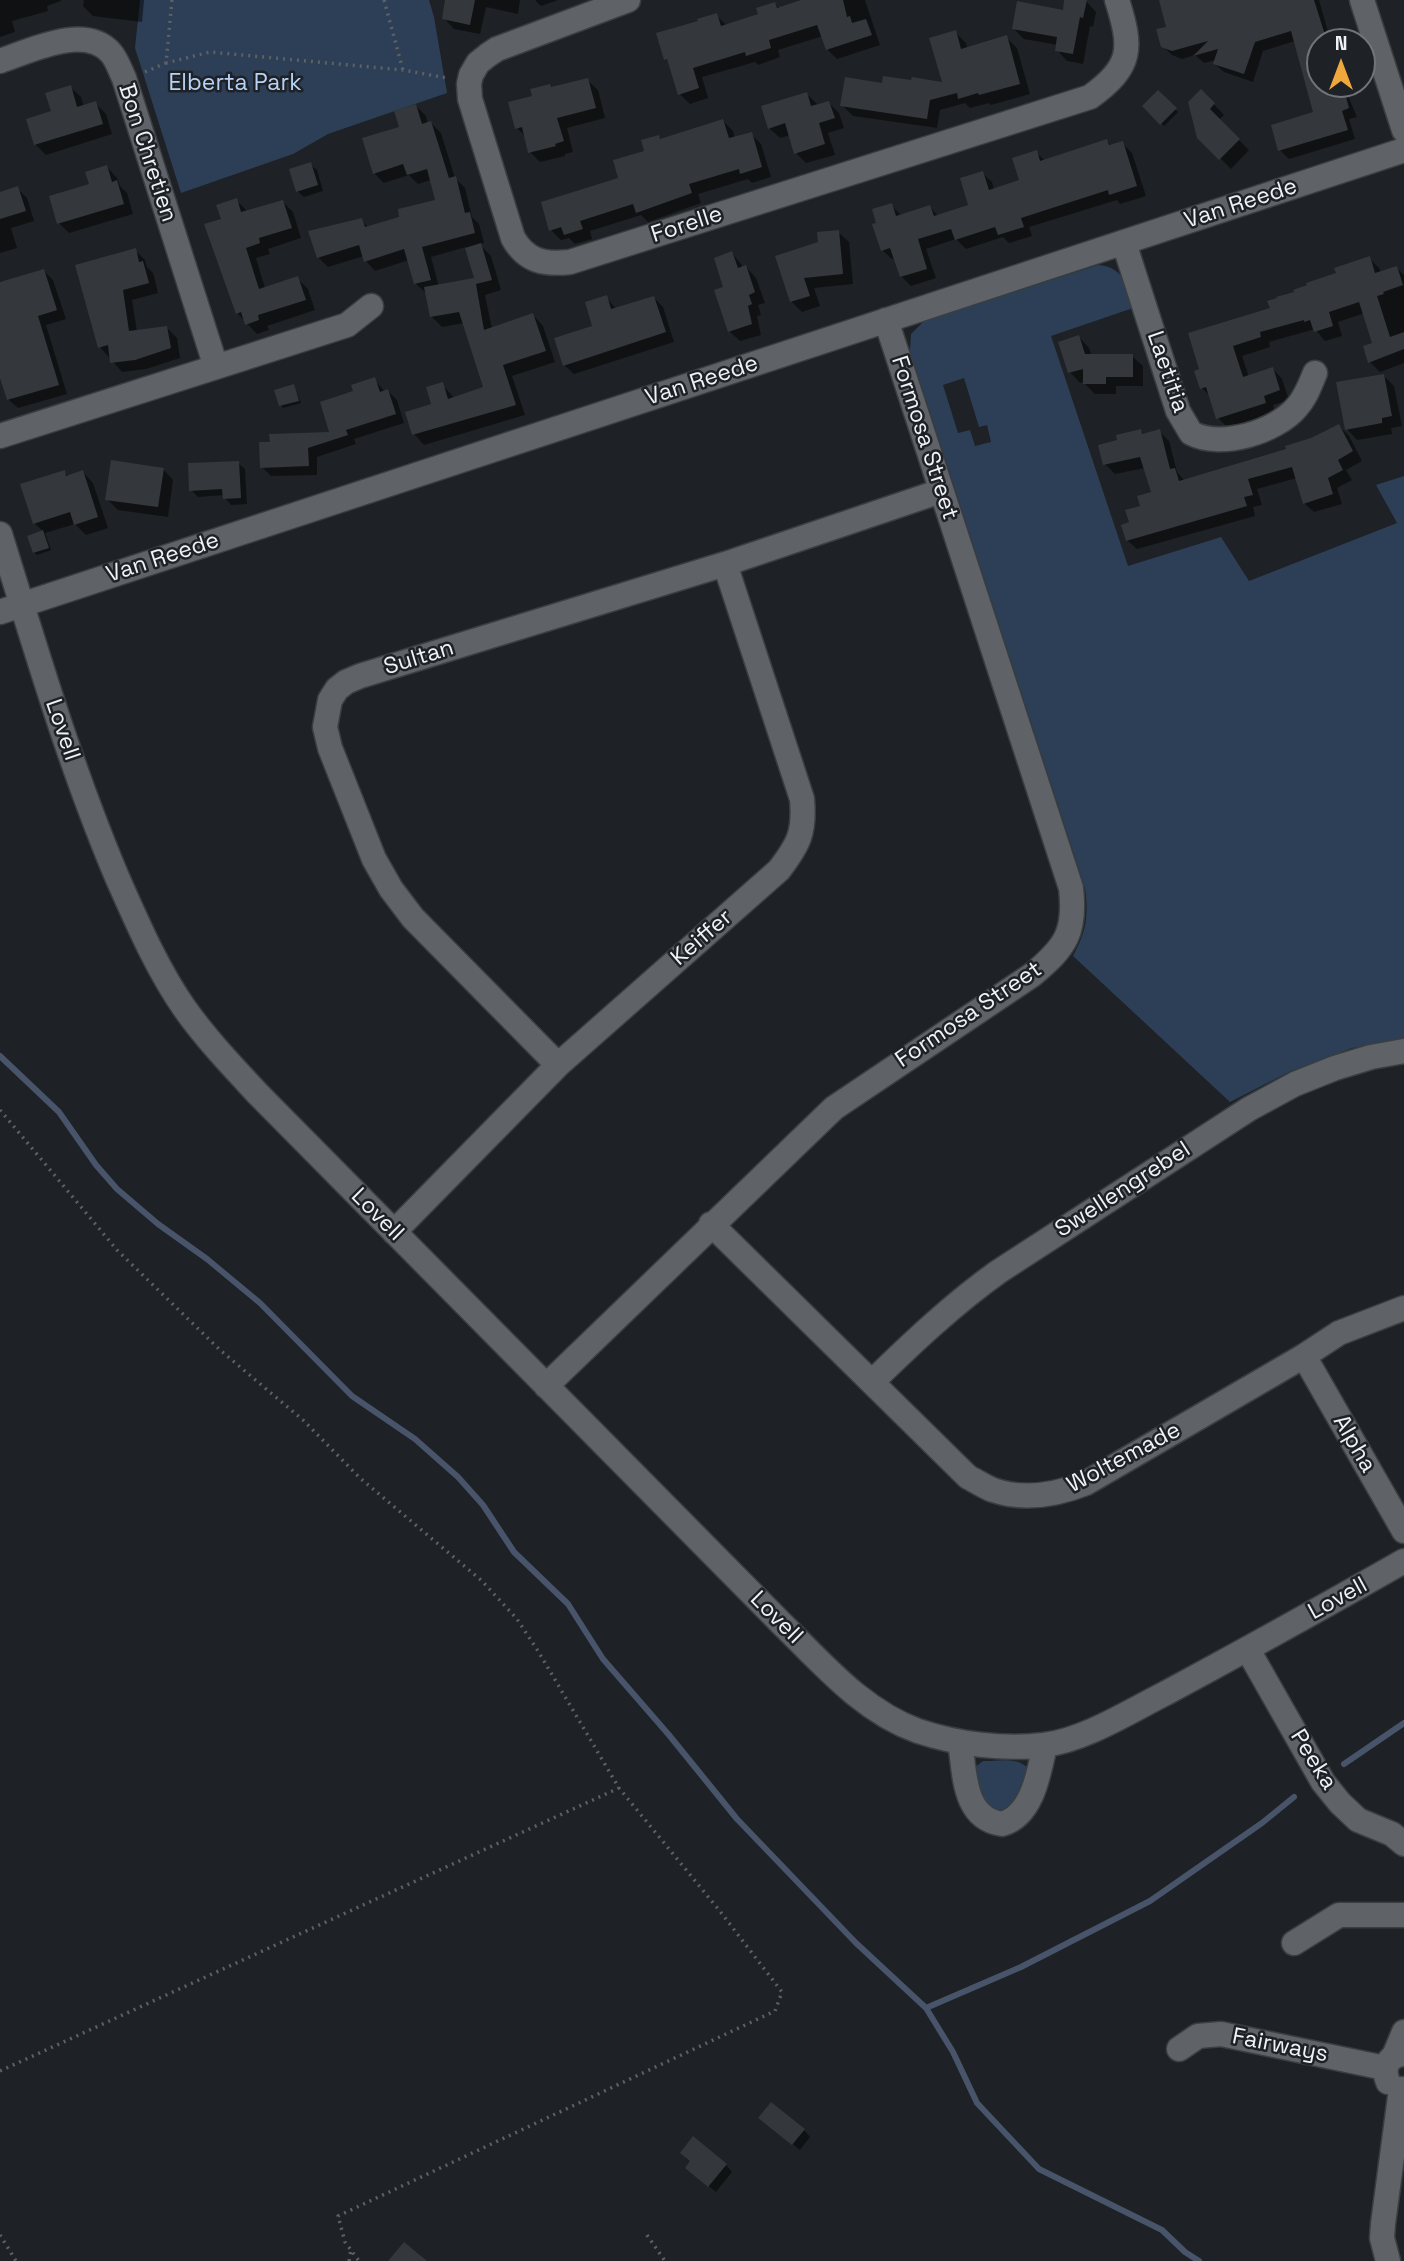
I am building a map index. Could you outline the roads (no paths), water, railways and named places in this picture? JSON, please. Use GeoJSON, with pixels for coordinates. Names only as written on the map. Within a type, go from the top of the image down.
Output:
{"type":"FeatureCollection","features":[{"type":"Feature","properties":{"kind":"street","name":"Forelle"},"geometry":{"type":"LineString","coordinates":[[628,0],[497,49],[478,63],[471,75],[470,99],[513,238],[529,257],[540,262],[570,262],[1090,97],[1107,86],[1120,71],[1127,53],[1126,33],[1117,0]]}},
{"type":"Feature","properties":{"kind":"street"},"geometry":{"type":"LineString","coordinates":[[1362,0],[1404,130]]}},
{"type":"Feature","properties":{"kind":"street","name":"Bon Chretien"},"geometry":{"type":"LineString","coordinates":[[0,61],[67,40],[99,44],[111,53],[124,78],[216,367]]}},
{"type":"Feature","properties":{"kind":"street","name":"Van Reede"},"geometry":{"type":"LineString","coordinates":[[11,608],[1404,150]]}},
{"type":"Feature","properties":{"kind":"street","name":"Laetitia"},"geometry":{"type":"LineString","coordinates":[[1124,243],[1178,411],[1191,433],[1212,440],[1263,430],[1298,406],[1315,373]]}},
{"type":"Feature","properties":{"kind":"street"},"geometry":{"type":"LineString","coordinates":[[0,436],[347,325],[371,306]]}},
{"type":"Feature","properties":{"kind":"street","name":"Formosa Street"},"geometry":{"type":"LineString","coordinates":[[546,1386],[834,1108],[1032,975],[1056,955],[1067,937],[1074,912],[1072,888],[886,320]]}},
{"type":"Feature","properties":{"kind":"street","name":"Sultan"},"geometry":{"type":"LineString","coordinates":[[558,1065],[413,918],[391,890],[374,859],[330,748],[325,727],[330,700],[337,689],[360,676],[725,564],[941,491]]}},
{"type":"Feature","properties":{"kind":"street","name":"Lovell"},"geometry":{"type":"LineString","coordinates":[[0,534],[11,608],[134,914],[184,1008],[218,1051],[258,1094],[850,1691],[883,1713],[916,1730],[960,1742],[1007,1746],[1045,1745],[1094,1729],[1248,1650],[1404,1561]]}},
{"type":"Feature","properties":{"kind":"street","name":"Keiffer"},"geometry":{"type":"LineString","coordinates":[[394,1232],[558,1065],[779,870],[795,848],[802,831],[802,799],[725,564]]}},
{"type":"Feature","properties":{"kind":"street","name":"Swellengrebel"},"geometry":{"type":"LineString","coordinates":[[872,1382],[969,1292],[1249,1108],[1295,1084],[1335,1068],[1404,1051]]}},
{"type":"Feature","properties":{"kind":"street","name":"Woltemade"},"geometry":{"type":"LineString","coordinates":[[711,1224],[968,1477],[993,1490],[1024,1496],[1047,1496],[1086,1483],[1339,1333],[1404,1308]]}},
{"type":"Feature","properties":{"kind":"street","name":"Alpha"},"geometry":{"type":"LineString","coordinates":[[1304,1356],[1404,1531]]}},
{"type":"Feature","properties":{"kind":"street","name":"Peeka"},"geometry":{"type":"LineString","coordinates":[[1248,1650],[1323,1782],[1340,1803],[1358,1820],[1400,1837]]}},
{"type":"Feature","properties":{"kind":"street"},"geometry":{"type":"LineString","coordinates":[[960,1742],[969,1793],[975,1810],[983,1818],[1002,1824],[1018,1816],[1025,1807],[1035,1784],[1045,1745]]}},
{"type":"Feature","properties":{"kind":"street"},"geometry":{"type":"LineString","coordinates":[[1294,1943],[1339,1915],[1404,1915]]}},
{"type":"Feature","properties":{"kind":"street"},"geometry":{"type":"LineString","coordinates":[[1388,2261],[1382,2238],[1383,2224],[1403,2089],[1388,2082],[1404,2032]]}},
{"type":"Feature","properties":{"kind":"street","name":"Fairways"},"geometry":{"type":"LineString","coordinates":[[1179,2049],[1198,2036],[1221,2034],[1395,2059]]}},
{"type":"Feature","properties":{"kind":"waterway"},"geometry":{"type":"LineString","coordinates":[[0,1056],[59,1112],[96,1165],[117,1189],[260,1303],[352,1396],[415,1439],[458,1477],[483,1505],[514,1552],[568,1604],[603,1659],[737,1819],[856,1943],[926,2008],[953,2052],[977,2103],[1039,2169],[1162,2230],[1199,2261]]}},
{"type":"Feature","properties":{"kind":"waterway"},"geometry":{"type":"LineString","coordinates":[[1344,1764],[1404,1723]]}},
{"type":"Feature","properties":{"kind":"waterway"},"geometry":{"type":"LineString","coordinates":[[926,2008],[1021,1967],[1150,1901],[1262,1823],[1294,1797]]}},
{"type":"Feature","properties":{"kind":"park label","name":"Elberta Park"},"geometry":{"type":"Point","coordinates":[235,84]}}]}
